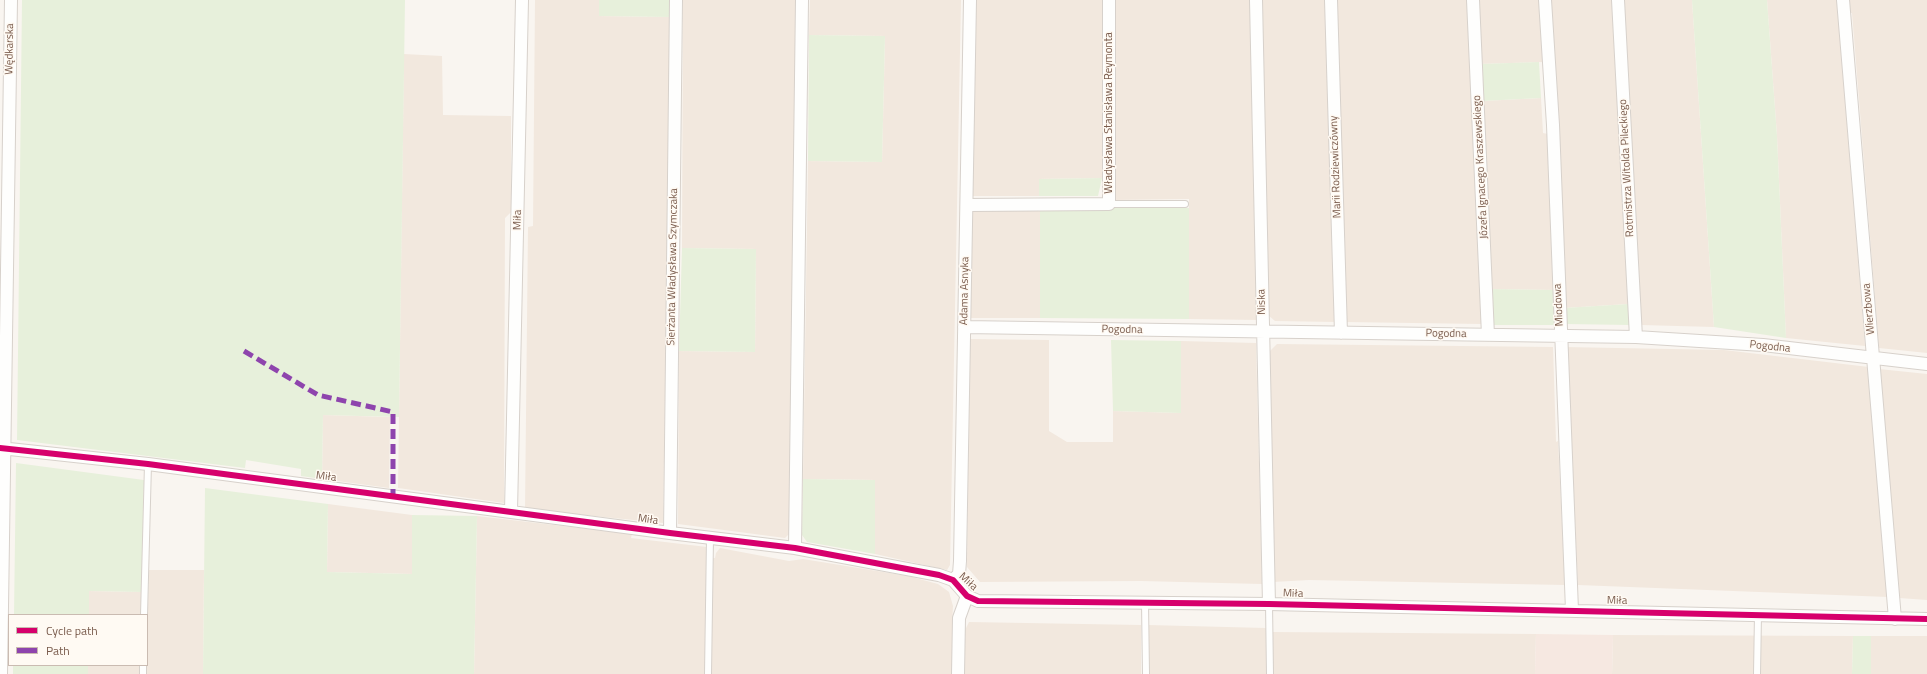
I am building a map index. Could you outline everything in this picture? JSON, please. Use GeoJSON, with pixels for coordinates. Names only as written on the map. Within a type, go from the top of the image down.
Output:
{"type":"FeatureCollection","features":[{"type":"Feature","properties":{"kind":"street","name":"Wędkarska"},"geometry":{"type":"LineString","coordinates":[[1,674],[3,449],[11,0]]}},
{"type":"Feature","properties":{"kind":"street","name":"Miła"},"geometry":{"type":"LineString","coordinates":[[511,512],[522,0]]}},
{"type":"Feature","properties":{"kind":"street","name":"Sierżanta Władysława Szymczaka"},"geometry":{"type":"LineString","coordinates":[[670,533],[676,0]]}},
{"type":"Feature","properties":{"kind":"street"},"geometry":{"type":"LineString","coordinates":[[795,548],[802,0]]}},
{"type":"Feature","properties":{"kind":"street","name":"Adama Asnyka"},"geometry":{"type":"LineString","coordinates":[[953,580],[959,574],[960,561],[964,327],[968,205],[970,0]]}},
{"type":"Feature","properties":{"kind":"street","name":"Władysława Stanisława Reymonta"},"geometry":{"type":"LineString","coordinates":[[968,205],[1109,204],[1109,0]]}},
{"type":"Feature","properties":{"kind":"street","name":"Niska"},"geometry":{"type":"LineString","coordinates":[[1256,0],[1269,604]]}},
{"type":"Feature","properties":{"kind":"street","name":"Marii Rodziewiczówny"},"geometry":{"type":"LineString","coordinates":[[1331,0],[1342,333]]}},
{"type":"Feature","properties":{"kind":"street","name":"Józefa Ignacego Kraszewskiego"},"geometry":{"type":"LineString","coordinates":[[1473,0],[1488,335]]}},
{"type":"Feature","properties":{"kind":"street","name":"Miodowa"},"geometry":{"type":"LineString","coordinates":[[1545,0],[1552,125],[1572,610]]}},
{"type":"Feature","properties":{"kind":"street","name":"Rotmistrza Witolda Pileckiego"},"geometry":{"type":"LineString","coordinates":[[1618,0],[1636,337]]}},
{"type":"Feature","properties":{"kind":"street","name":"Wierzbowa"},"geometry":{"type":"LineString","coordinates":[[1843,0],[1895,619]]}},
{"type":"Feature","properties":{"kind":"street","name":"Pogodna"},"geometry":{"type":"LineString","coordinates":[[964,327],[1636,337],[1763,345],[1927,364]]}},
{"type":"Feature","properties":{"kind":"street","name":"Miła"},"geometry":{"type":"LineString","coordinates":[[3,449],[148,464],[670,533],[795,548],[939,575],[953,580],[967,596],[978,601],[1269,604],[1927,619]]}},
{"type":"Feature","properties":{"kind":"street"},"geometry":{"type":"LineString","coordinates":[[958,674],[959,618],[967,596]]}},
{"type":"Feature","properties":{"kind":"lane"},"geometry":{"type":"LineString","coordinates":[[1109,204],[1186,204]]}},
{"type":"Feature","properties":{"kind":"lane"},"geometry":{"type":"LineString","coordinates":[[144,614],[148,464]]}},
{"type":"Feature","properties":{"kind":"lane"},"geometry":{"type":"LineString","coordinates":[[708,674],[710,538]]}},
{"type":"Feature","properties":{"kind":"lane"},"geometry":{"type":"LineString","coordinates":[[1145,602],[1146,674]]}},
{"type":"Feature","properties":{"kind":"lane"},"geometry":{"type":"LineString","coordinates":[[1269,604],[1270,674]]}},
{"type":"Feature","properties":{"kind":"lane"},"geometry":{"type":"LineString","coordinates":[[1758,614],[1758,674]]}},
{"type":"Feature","properties":{"kind":"shaded area"},"geometry":{"type":"Polygon","coordinates":[[[535,0],[599,0],[599,16],[671,17],[663,523],[525,509],[528,227],[533,226],[535,0]]]}},
{"type":"Feature","properties":{"kind":"shaded area"},"geometry":{"type":"Polygon","coordinates":[[[683,0],[797,0],[789,534],[785,538],[678,524],[679,351],[755,352],[756,249],[682,248],[683,0]]]}},
{"type":"Feature","properties":{"kind":"shaded area"},"geometry":{"type":"Polygon","coordinates":[[[810,0],[961,0],[950,565],[947,570],[875,554],[875,480],[803,479],[808,161],[882,162],[885,36],[809,35],[810,0]]]}},
{"type":"Feature","properties":{"kind":"shaded area"},"geometry":{"type":"Polygon","coordinates":[[[975,0],[1103,0],[1102,178],[1039,179],[1039,196],[972,196],[975,0]]]}},
{"type":"Feature","properties":{"kind":"shaded area"},"geometry":{"type":"Polygon","coordinates":[[[1114,0],[1253,0],[1259,320],[1189,319],[1189,199],[1113,200],[1114,0]]]}},
{"type":"Feature","properties":{"kind":"shaded area"},"geometry":{"type":"Polygon","coordinates":[[[1262,0],[1327,0],[1337,322],[1275,321],[1268,315],[1262,0]]]}},
{"type":"Feature","properties":{"kind":"shaded area"},"geometry":{"type":"Polygon","coordinates":[[[1336,0],[1467,0],[1482,324],[1344,322],[1336,0]]]}},
{"type":"Feature","properties":{"kind":"shaded area"},"geometry":{"type":"Polygon","coordinates":[[[1477,0],[1540,0],[1544,62],[1480,64],[1477,0]]]}},
{"type":"Feature","properties":{"kind":"shaded area"},"geometry":{"type":"Polygon","coordinates":[[[1550,0],[1612,0],[1629,304],[1564,308],[1550,0]]]}},
{"type":"Feature","properties":{"kind":"shaded area"},"geometry":{"type":"Polygon","coordinates":[[[1623,0],[1692,0],[1714,327],[1641,325],[1623,0]]]}},
{"type":"Feature","properties":{"kind":"shaded area"},"geometry":{"type":"Polygon","coordinates":[[[1767,0],[1837,0],[1865,346],[1786,338],[1777,136],[1767,0]]]}},
{"type":"Feature","properties":{"kind":"shaded area"},"geometry":{"type":"Polygon","coordinates":[[[1848,0],[1927,0],[1927,353],[1879,348],[1852,13],[1849,13],[1848,0]]]}},
{"type":"Feature","properties":{"kind":"shaded area"},"geometry":{"type":"Polygon","coordinates":[[[404,54],[442,56],[443,115],[511,116],[511,212],[505,218],[504,503],[398,488],[404,54]]]}},
{"type":"Feature","properties":{"kind":"shaded area"},"geometry":{"type":"Polygon","coordinates":[[[1541,98],[1543,133],[1548,134],[1555,290],[1490,289],[1482,101],[1541,98]]]}},
{"type":"Feature","properties":{"kind":"shaded area"},"geometry":{"type":"Polygon","coordinates":[[[972,207],[1040,208],[1040,318],[969,318],[972,207]]]}},
{"type":"Feature","properties":{"kind":"shaded area"},"geometry":{"type":"Polygon","coordinates":[[[969,339],[1049,340],[1049,431],[1067,442],[1113,442],[1113,411],[1181,413],[1181,341],[1256,343],[1262,584],[1141,581],[980,582],[967,567],[969,339]]]}},
{"type":"Feature","properties":{"kind":"shaded area"},"geometry":{"type":"Polygon","coordinates":[[[1277,344],[1553,347],[1556,442],[1558,441],[1565,585],[1309,580],[1273,582],[1269,352],[1277,344]]]}},
{"type":"Feature","properties":{"kind":"shaded area"},"geometry":{"type":"Polygon","coordinates":[[[1564,347],[1724,350],[1869,367],[1888,597],[1578,585],[1571,435],[1564,347]]]}},
{"type":"Feature","properties":{"kind":"shaded area"},"geometry":{"type":"Polygon","coordinates":[[[1879,369],[1927,374],[1927,600],[1899,598],[1879,369]]]}},
{"type":"Feature","properties":{"kind":"shaded area"},"geometry":{"type":"Polygon","coordinates":[[[323,415],[390,417],[389,488],[322,479],[323,415]]]}},
{"type":"Feature","properties":{"kind":"shaded area"},"geometry":{"type":"Polygon","coordinates":[[[328,504],[412,515],[412,574],[327,572],[328,504]]]}},
{"type":"Feature","properties":{"kind":"shaded area"},"geometry":{"type":"Polygon","coordinates":[[[477,516],[632,534],[631,538],[707,547],[707,557],[715,558],[716,553],[720,548],[789,561],[803,559],[908,576],[938,584],[949,592],[953,606],[953,674],[474,674],[477,516]]]}},
{"type":"Feature","properties":{"kind":"shaded area"},"geometry":{"type":"Polygon","coordinates":[[[149,570],[204,570],[203,674],[146,674],[146,666],[148,666],[149,570]]]}},
{"type":"Feature","properties":{"kind":"shaded area"},"geometry":{"type":"Polygon","coordinates":[[[89,591],[142,592],[141,614],[89,614],[89,591]]]}},
{"type":"Feature","properties":{"kind":"shaded area"},"geometry":{"type":"Polygon","coordinates":[[[969,622],[1141,625],[1141,674],[962,674],[963,634],[969,622]]]}},
{"type":"Feature","properties":{"kind":"shaded area"},"geometry":{"type":"Polygon","coordinates":[[[1148,625],[1266,628],[1266,674],[1149,674],[1148,625]]]}},
{"type":"Feature","properties":{"kind":"shaded area"},"geometry":{"type":"Polygon","coordinates":[[[1273,632],[1536,634],[1535,674],[1273,674],[1273,632]]]}},
{"type":"Feature","properties":{"kind":"shaded area"},"geometry":{"type":"Polygon","coordinates":[[[1536,634],[1613,635],[1612,674],[1535,674],[1536,634]]]}},
{"type":"Feature","properties":{"kind":"shaded area"},"geometry":{"type":"Polygon","coordinates":[[[1613,635],[1853,636],[1852,674],[1612,674],[1613,635]]]}},
{"type":"Feature","properties":{"kind":"shaded area"},"geometry":{"type":"Polygon","coordinates":[[[1871,636],[1927,636],[1927,674],[1871,674],[1871,636]]]}},
{"type":"Feature","properties":{"kind":"shaded area"},"geometry":{"type":"Polygon","coordinates":[[[88,666],[140,666],[140,674],[88,674],[88,666]]]}},
{"type":"Feature","properties":{"kind":"green space"},"geometry":{"type":"Polygon","coordinates":[[[22,0],[405,0],[399,417],[323,415],[322,479],[301,476],[301,469],[246,460],[245,468],[17,440],[22,0]]]}},
{"type":"Feature","properties":{"kind":"green space"},"geometry":{"type":"Polygon","coordinates":[[[599,0],[671,0],[671,17],[599,16],[599,0]]]}},
{"type":"Feature","properties":{"kind":"green space"},"geometry":{"type":"Polygon","coordinates":[[[1692,0],[1767,0],[1777,136],[1786,338],[1714,327],[1692,0]]]}},
{"type":"Feature","properties":{"kind":"green space"},"geometry":{"type":"Polygon","coordinates":[[[809,35],[885,36],[882,162],[808,161],[809,35]]]}},
{"type":"Feature","properties":{"kind":"green space"},"geometry":{"type":"Polygon","coordinates":[[[1539,62],[1541,98],[1482,101],[1480,64],[1539,62]]]}},
{"type":"Feature","properties":{"kind":"green space"},"geometry":{"type":"Polygon","coordinates":[[[1102,178],[1098,196],[1039,196],[1039,179],[1102,178]]]}},
{"type":"Feature","properties":{"kind":"green space"},"geometry":{"type":"Polygon","coordinates":[[[1040,208],[1189,208],[1189,319],[1040,318],[1040,208]]]}},
{"type":"Feature","properties":{"kind":"green space"},"geometry":{"type":"Polygon","coordinates":[[[682,248],[756,249],[755,352],[679,351],[682,248]]]}},
{"type":"Feature","properties":{"kind":"green space"},"geometry":{"type":"Polygon","coordinates":[[[1490,289],[1555,290],[1556,325],[1492,325],[1490,289]]]}},
{"type":"Feature","properties":{"kind":"green space"},"geometry":{"type":"Polygon","coordinates":[[[1629,304],[1630,325],[1565,324],[1564,308],[1629,304]]]}},
{"type":"Feature","properties":{"kind":"green space"},"geometry":{"type":"Polygon","coordinates":[[[1111,340],[1181,341],[1181,413],[1113,411],[1111,340]]]}},
{"type":"Feature","properties":{"kind":"green space"},"geometry":{"type":"Polygon","coordinates":[[[16,463],[144,480],[142,592],[89,591],[89,614],[14,614],[16,463]]]}},
{"type":"Feature","properties":{"kind":"green space"},"geometry":{"type":"Polygon","coordinates":[[[803,479],[875,480],[875,554],[807,542],[802,535],[803,479]]]}},
{"type":"Feature","properties":{"kind":"green space"},"geometry":{"type":"Polygon","coordinates":[[[205,488],[328,504],[327,572],[412,574],[412,515],[477,516],[474,674],[203,674],[205,488]]]}},
{"type":"Feature","properties":{"kind":"green space"},"geometry":{"type":"Polygon","coordinates":[[[1853,636],[1871,636],[1871,674],[1852,674],[1853,636]]]}},
{"type":"Feature","properties":{"kind":"green space"},"geometry":{"type":"Polygon","coordinates":[[[13,666],[88,666],[88,674],[13,674],[13,666]]]}},
{"type":"Feature","properties":{"kind":"marked path"},"geometry":{"type":"LineString","coordinates":[[244,351],[318,395],[393,412],[393,496]]}},
{"type":"Feature","properties":{"kind":"cycle path"},"geometry":{"type":"LineString","coordinates":[[0,448],[148,464],[670,533],[795,548],[939,575],[953,580],[967,596],[978,601],[1269,604],[1927,619]]}}]}
